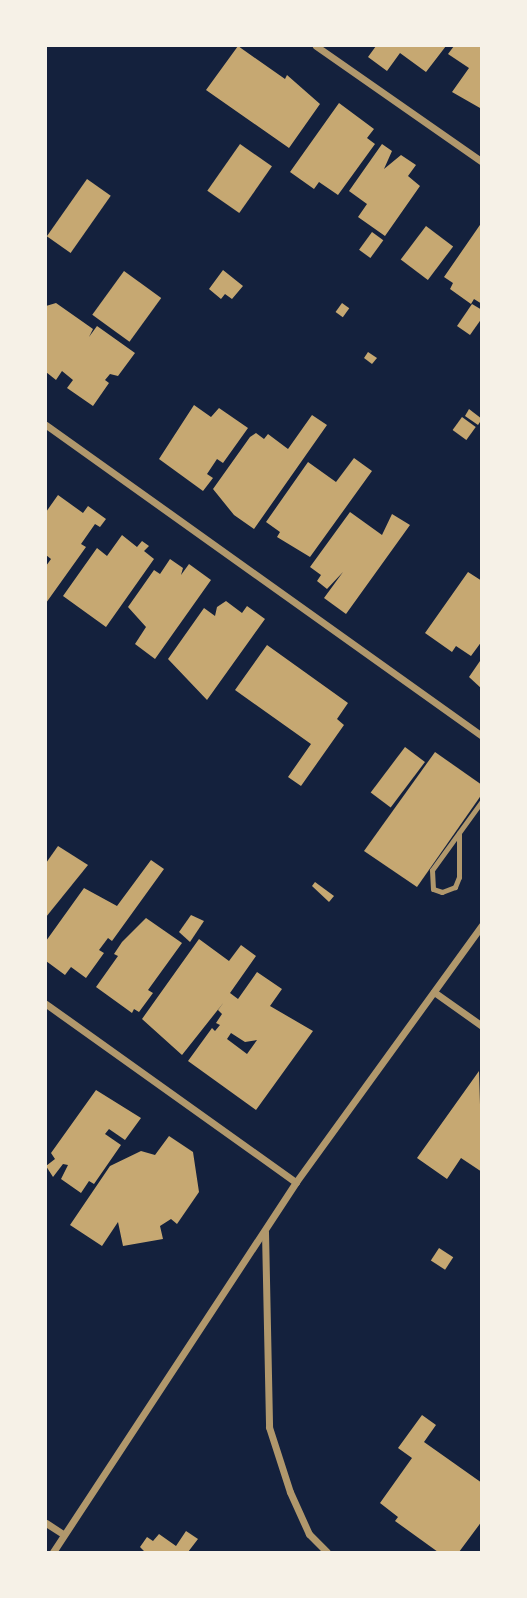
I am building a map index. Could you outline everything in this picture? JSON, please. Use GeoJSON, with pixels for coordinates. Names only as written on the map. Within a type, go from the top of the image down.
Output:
{"type":"FeatureCollection","features":[{"type":"Feature","properties":{"kind":"street"},"geometry":{"type":"LineString","coordinates":[[316,46],[481,162]]}},
{"type":"Feature","properties":{"kind":"street"},"geometry":{"type":"LineString","coordinates":[[46,425],[481,736]]}},
{"type":"Feature","properties":{"kind":"street"},"geometry":{"type":"LineString","coordinates":[[53,1552],[296,1182],[481,925]]}},
{"type":"Feature","properties":{"kind":"street"},"geometry":{"type":"LineString","coordinates":[[434,992],[481,1026]]}},
{"type":"Feature","properties":{"kind":"street"},"geometry":{"type":"LineString","coordinates":[[46,1004],[296,1182]]}},
{"type":"Feature","properties":{"kind":"street"},"geometry":{"type":"LineString","coordinates":[[265,1231],[270,1427],[304,1524],[327,1552]]}},
{"type":"Feature","properties":{"kind":"street"},"geometry":{"type":"LineString","coordinates":[[46,1523],[63,1534]]}},
{"type":"Feature","properties":{"kind":"lane"},"geometry":{"type":"LineString","coordinates":[[459,833],[459,877],[454,887],[442,892],[433,890],[432,870],[481,801]]}},
{"type":"Feature","properties":{"kind":"building"},"geometry":{"type":"Polygon","coordinates":[[[238,46],[285,79],[287,75],[320,104],[289,148],[206,90],[238,46]]]}},
{"type":"Feature","properties":{"kind":"building"},"geometry":{"type":"Polygon","coordinates":[[[376,46],[446,46],[426,72],[400,53],[387,71],[368,57],[376,46]]]}},
{"type":"Feature","properties":{"kind":"building"},"geometry":{"type":"Polygon","coordinates":[[[454,46],[482,46],[480,108],[452,92],[469,68],[448,54],[454,46]]]}},
{"type":"Feature","properties":{"kind":"building"},"geometry":{"type":"Polygon","coordinates":[[[339,103],[374,129],[367,138],[375,144],[338,195],[319,182],[314,189],[290,172],[339,103]]]}},
{"type":"Feature","properties":{"kind":"building"},"geometry":{"type":"Polygon","coordinates":[[[240,144],[272,166],[239,213],[207,191],[240,144]]]}},
{"type":"Feature","properties":{"kind":"building"},"geometry":{"type":"Polygon","coordinates":[[[382,144],[392,151],[384,169],[401,155],[416,165],[408,176],[420,186],[385,236],[358,217],[367,204],[349,191],[382,144]]]}},
{"type":"Feature","properties":{"kind":"building"},"geometry":{"type":"Polygon","coordinates":[[[87,179],[111,196],[71,253],[47,236],[87,179]]]}},
{"type":"Feature","properties":{"kind":"building"},"geometry":{"type":"Polygon","coordinates":[[[482,222],[482,304],[474,299],[471,304],[450,289],[453,283],[444,277],[482,222]]]}},
{"type":"Feature","properties":{"kind":"building"},"geometry":{"type":"Polygon","coordinates":[[[426,226],[453,246],[428,280],[401,260],[426,226]]]}},
{"type":"Feature","properties":{"kind":"building"},"geometry":{"type":"Polygon","coordinates":[[[372,232],[383,240],[370,258],[359,250],[372,232]]]}},
{"type":"Feature","properties":{"kind":"building"},"geometry":{"type":"Polygon","coordinates":[[[223,270],[243,286],[232,299],[225,294],[221,299],[209,289],[223,270]]]}},
{"type":"Feature","properties":{"kind":"building"},"geometry":{"type":"Polygon","coordinates":[[[124,271],[161,298],[129,342],[92,315],[124,271]]]}},
{"type":"Feature","properties":{"kind":"building"},"geometry":{"type":"Polygon","coordinates":[[[56,303],[93,329],[89,337],[97,326],[135,353],[118,376],[110,374],[105,380],[109,383],[93,406],[67,388],[73,380],[62,371],[56,380],[46,372],[46,306],[56,303]]]}},
{"type":"Feature","properties":{"kind":"building"},"geometry":{"type":"Polygon","coordinates":[[[342,303],[349,308],[343,317],[336,312],[342,303]]]}},
{"type":"Feature","properties":{"kind":"building"},"geometry":{"type":"Polygon","coordinates":[[[472,304],[482,310],[482,318],[470,335],[457,326],[472,304]]]}},
{"type":"Feature","properties":{"kind":"building"},"geometry":{"type":"Polygon","coordinates":[[[368,352],[377,358],[372,364],[364,358],[368,352]]]}},
{"type":"Feature","properties":{"kind":"building"},"geometry":{"type":"Polygon","coordinates":[[[194,405],[211,417],[219,408],[248,428],[223,463],[217,459],[207,474],[213,478],[203,491],[159,459],[194,405]]]}},
{"type":"Feature","properties":{"kind":"building"},"geometry":{"type":"Polygon","coordinates":[[[469,409],[482,419],[478,425],[465,416],[469,409]]]}},
{"type":"Feature","properties":{"kind":"building"},"geometry":{"type":"Polygon","coordinates":[[[312,415],[327,425],[254,529],[234,515],[213,489],[250,437],[256,433],[264,439],[268,434],[288,449],[312,415]]]}},
{"type":"Feature","properties":{"kind":"building"},"geometry":{"type":"Polygon","coordinates":[[[462,417],[476,427],[466,440],[453,430],[462,417]]]}},
{"type":"Feature","properties":{"kind":"building"},"geometry":{"type":"Polygon","coordinates":[[[354,458],[372,471],[310,557],[277,537],[280,532],[266,522],[308,462],[336,482],[354,458]]]}},
{"type":"Feature","properties":{"kind":"building"},"geometry":{"type":"Polygon","coordinates":[[[58,495],[83,513],[88,506],[106,519],[100,527],[95,524],[81,544],[86,547],[46,603],[46,566],[51,559],[46,555],[46,512],[58,495]]]}},
{"type":"Feature","properties":{"kind":"building"},"geometry":{"type":"Polygon","coordinates":[[[350,512],[382,535],[392,514],[410,525],[346,614],[324,598],[343,572],[327,589],[317,581],[321,575],[310,567],[350,512]]]}},
{"type":"Feature","properties":{"kind":"building"},"geometry":{"type":"Polygon","coordinates":[[[122,535],[137,547],[142,541],[149,546],[144,551],[154,559],[106,627],[63,596],[97,548],[107,556],[122,535]]]}},
{"type":"Feature","properties":{"kind":"building"},"geometry":{"type":"Polygon","coordinates":[[[170,559],[183,568],[181,575],[189,564],[211,580],[155,659],[135,644],[146,627],[128,607],[154,570],[160,574],[170,559]]]}},
{"type":"Feature","properties":{"kind":"building"},"geometry":{"type":"Polygon","coordinates":[[[468,572],[482,581],[482,641],[471,656],[456,646],[452,652],[425,633],[468,572]]]}},
{"type":"Feature","properties":{"kind":"building"},"geometry":{"type":"Polygon","coordinates":[[[226,601],[242,613],[247,606],[265,619],[207,700],[168,659],[204,608],[215,616],[217,607],[226,601]]]}},
{"type":"Feature","properties":{"kind":"building"},"geometry":{"type":"Polygon","coordinates":[[[267,645],[348,703],[337,719],[344,725],[301,786],[288,777],[311,744],[235,690],[267,645]]]}},
{"type":"Feature","properties":{"kind":"building"},"geometry":{"type":"Polygon","coordinates":[[[480,661],[482,662],[482,689],[469,677],[480,661]]]}},
{"type":"Feature","properties":{"kind":"building"},"geometry":{"type":"Polygon","coordinates":[[[405,747],[425,762],[391,808],[371,793],[405,747]]]}},
{"type":"Feature","properties":{"kind":"building"},"geometry":{"type":"Polygon","coordinates":[[[435,752],[482,785],[482,794],[417,887],[364,851],[435,752]]]}},
{"type":"Feature","properties":{"kind":"building"},"geometry":{"type":"Polygon","coordinates":[[[58,846],[88,865],[46,917],[46,863],[58,846]]]}},
{"type":"Feature","properties":{"kind":"building"},"geometry":{"type":"Polygon","coordinates":[[[151,860],[164,869],[112,941],[108,938],[99,950],[104,953],[86,978],[71,967],[65,975],[46,961],[46,941],[84,888],[117,906],[151,860]]]}},
{"type":"Feature","properties":{"kind":"building"},"geometry":{"type":"Polygon","coordinates":[[[315,882],[334,896],[329,902],[312,886],[315,882]]]}},
{"type":"Feature","properties":{"kind":"building"},"geometry":{"type":"Polygon","coordinates":[[[191,915],[204,921],[190,942],[179,932],[191,915]]]}},
{"type":"Feature","properties":{"kind":"building"},"geometry":{"type":"Polygon","coordinates":[[[146,918],[182,943],[148,990],[153,993],[139,1012],[134,1009],[132,1013],[96,987],[118,956],[114,954],[122,942],[146,918]]]}},
{"type":"Feature","properties":{"kind":"building"},"geometry":{"type":"Polygon","coordinates":[[[199,939],[229,961],[241,945],[256,956],[230,993],[238,999],[257,972],[282,989],[270,1006],[313,1031],[256,1110],[188,1061],[212,1028],[215,1031],[220,1025],[216,1023],[222,1014],[218,1010],[224,1002],[182,1055],[142,1019],[199,939]],[[231,1033],[227,1039],[247,1054],[257,1040],[245,1042],[231,1033]]]}},
{"type":"Feature","properties":{"kind":"building"},"geometry":{"type":"Polygon","coordinates":[[[479,1071],[482,1172],[461,1158],[447,1179],[417,1158],[479,1071]]]}},
{"type":"Feature","properties":{"kind":"building"},"geometry":{"type":"Polygon","coordinates":[[[96,1090],[141,1118],[125,1140],[109,1129],[105,1134],[121,1145],[94,1184],[89,1181],[81,1193],[61,1179],[68,1165],[63,1164],[53,1177],[46,1166],[55,1159],[51,1153],[96,1090]]]}},
{"type":"Feature","properties":{"kind":"building"},"geometry":{"type":"Polygon","coordinates":[[[169,1136],[193,1152],[199,1192],[177,1224],[171,1219],[160,1226],[163,1239],[123,1246],[118,1222],[102,1246],[70,1225],[110,1166],[141,1151],[155,1155],[169,1136]]]}},
{"type":"Feature","properties":{"kind":"building"},"geometry":{"type":"Polygon","coordinates":[[[439,1248],[453,1257],[445,1270],[431,1261],[439,1248]]]}},
{"type":"Feature","properties":{"kind":"building"},"geometry":{"type":"Polygon","coordinates":[[[422,1415],[436,1425],[424,1442],[482,1483],[482,1521],[459,1552],[438,1552],[395,1521],[398,1517],[380,1503],[412,1458],[398,1448],[422,1415]]]}},
{"type":"Feature","properties":{"kind":"building"},"geometry":{"type":"Polygon","coordinates":[[[186,1531],[198,1539],[188,1552],[145,1552],[140,1547],[147,1537],[153,1541],[159,1534],[176,1546],[186,1531]]]}}]}
